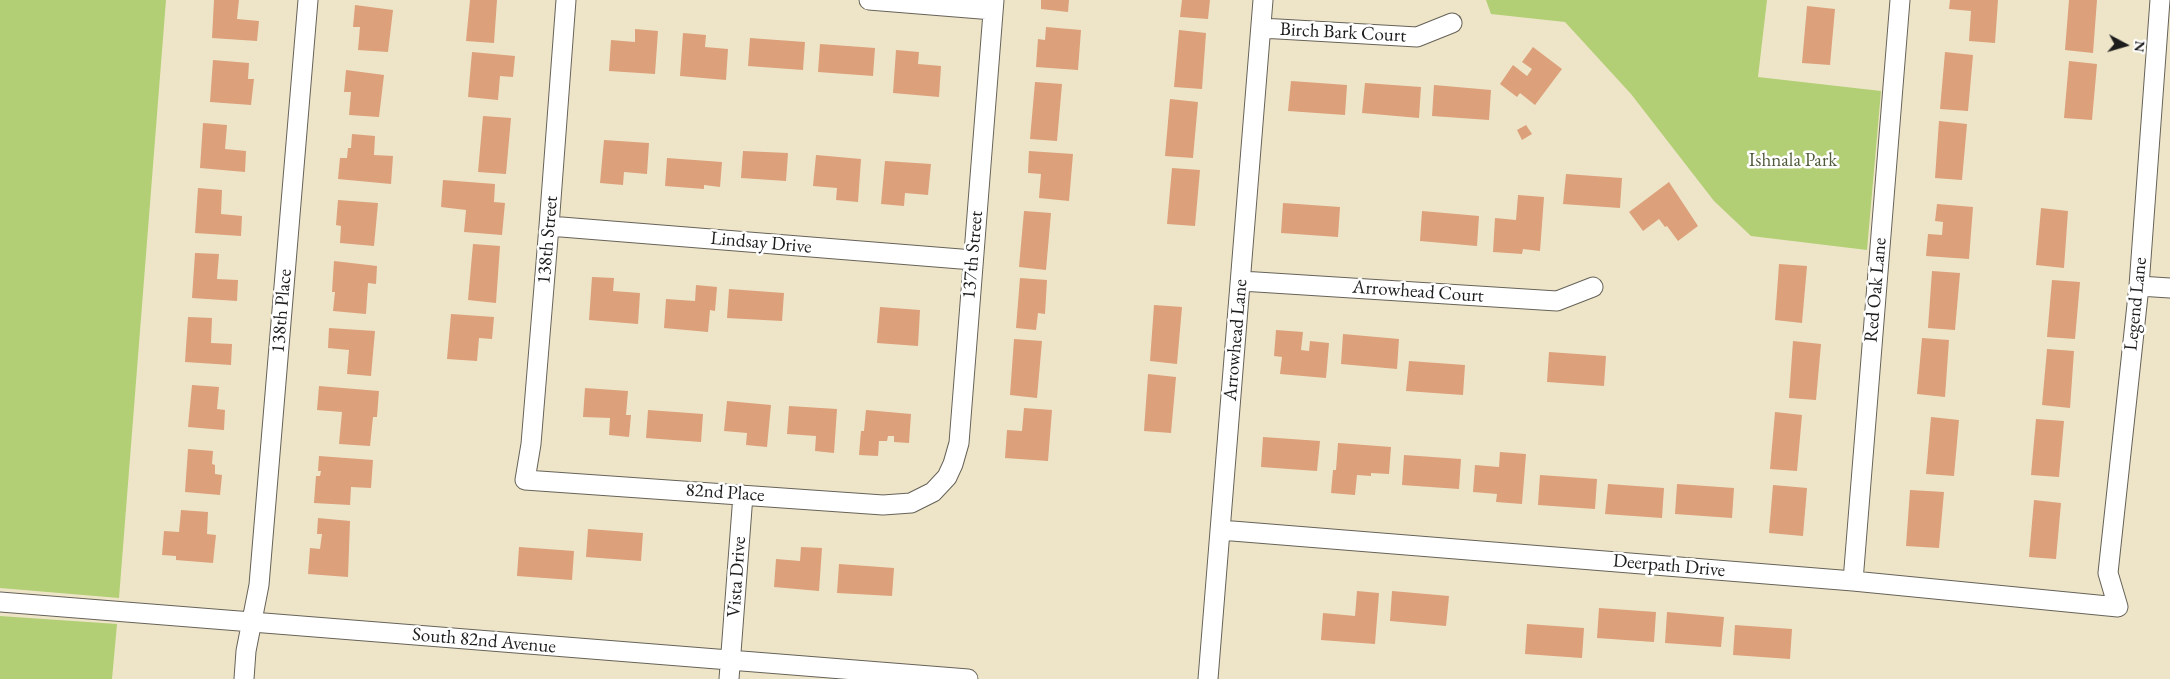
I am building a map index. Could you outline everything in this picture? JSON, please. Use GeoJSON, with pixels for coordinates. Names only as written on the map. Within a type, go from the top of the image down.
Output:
{"type":"FeatureCollection","features":[{"type":"Feature","properties":{"kind":"street","name":"138th Place"},"geometry":{"type":"LineString","coordinates":[[244,679],[246,651],[253,621],[259,576],[308,0]]}},
{"type":"Feature","properties":{"kind":"street","name":"138th Street"},"geometry":{"type":"LineString","coordinates":[[525,480],[531,444],[566,0]]}},
{"type":"Feature","properties":{"kind":"street"},"geometry":{"type":"LineString","coordinates":[[869,0],[994,5]]}},
{"type":"Feature","properties":{"kind":"street","name":"Arrowhead Lane"},"geometry":{"type":"LineString","coordinates":[[1208,679],[1242,281],[1263,0]]}},
{"type":"Feature","properties":{"kind":"street","name":"Red Oak Lane"},"geometry":{"type":"LineString","coordinates":[[1853,580],[1900,0]]}},
{"type":"Feature","properties":{"kind":"street","name":"Legend Lane"},"geometry":{"type":"LineString","coordinates":[[2118,607],[2108,572],[2139,286],[2160,0]]}},
{"type":"Feature","properties":{"kind":"street","name":"137th Street"},"geometry":{"type":"LineString","coordinates":[[924,499],[947,477],[959,443],[994,5]]}},
{"type":"Feature","properties":{"kind":"street","name":"Birch Bark Court"},"geometry":{"type":"LineString","coordinates":[[1261,28],[1416,37],[1452,23]]}},
{"type":"Feature","properties":{"kind":"street","name":"Lindsay Drive"},"geometry":{"type":"LineString","coordinates":[[549,226],[973,260]]}},
{"type":"Feature","properties":{"kind":"street","name":"Arrowhead Court"},"geometry":{"type":"LineString","coordinates":[[1242,281],[1557,301],[1592,287]]}},
{"type":"Feature","properties":{"kind":"street"},"geometry":{"type":"LineString","coordinates":[[2139,286],[2170,288]]}},
{"type":"Feature","properties":{"kind":"street","name":"82nd Place"},"geometry":{"type":"LineString","coordinates":[[525,480],[883,505],[900,505],[924,499]]}},
{"type":"Feature","properties":{"kind":"street","name":"Vista Drive"},"geometry":{"type":"LineString","coordinates":[[729,679],[743,495]]}},
{"type":"Feature","properties":{"kind":"street","name":"Deerpath Drive"},"geometry":{"type":"LineString","coordinates":[[1220,530],[1853,580],[2118,607]]}},
{"type":"Feature","properties":{"kind":"street","name":"South 82nd Avenue"},"geometry":{"type":"LineString","coordinates":[[0,602],[968,679]]}},
{"type":"Feature","properties":{"kind":"green space"},"geometry":{"type":"Polygon","coordinates":[[[0,0],[166,0],[119,598],[0,588],[0,0]]]}},
{"type":"Feature","properties":{"kind":"green space","name":"Ishnala Park"},"geometry":{"type":"Polygon","coordinates":[[[1486,0],[1767,0],[1758,77],[1881,91],[1867,250],[1751,236],[1714,201],[1631,94],[1565,22],[1491,14],[1486,0]]]}},
{"type":"Feature","properties":{"kind":"green space"},"geometry":{"type":"Polygon","coordinates":[[[0,616],[117,624],[112,679],[0,679],[0,616]]]}},
{"type":"Feature","properties":{"kind":"building"},"geometry":{"type":"Polygon","coordinates":[[[214,0],[239,0],[237,19],[259,21],[257,41],[212,38],[214,0]]]}},
{"type":"Feature","properties":{"kind":"building"},"geometry":{"type":"Polygon","coordinates":[[[470,0],[497,0],[494,43],[466,41],[470,0]]]}},
{"type":"Feature","properties":{"kind":"building"},"geometry":{"type":"Polygon","coordinates":[[[1041,0],[1069,0],[1068,12],[1041,9],[1041,0]]]}},
{"type":"Feature","properties":{"kind":"building"},"geometry":{"type":"Polygon","coordinates":[[[1182,0],[1210,0],[1208,19],[1180,17],[1182,0]]]}},
{"type":"Feature","properties":{"kind":"building"},"geometry":{"type":"Polygon","coordinates":[[[1950,0],[1998,0],[1995,43],[1969,41],[1971,11],[1949,9],[1950,0]]]}},
{"type":"Feature","properties":{"kind":"building"},"geometry":{"type":"Polygon","coordinates":[[[2069,0],[2097,0],[2093,53],[2065,50],[2069,0]]]}},
{"type":"Feature","properties":{"kind":"building"},"geometry":{"type":"Polygon","coordinates":[[[355,5],[393,10],[388,52],[358,50],[360,27],[353,27],[355,5]]]}},
{"type":"Feature","properties":{"kind":"building"},"geometry":{"type":"Polygon","coordinates":[[[1807,6],[1835,9],[1830,65],[1802,63],[1807,6]]]}},
{"type":"Feature","properties":{"kind":"building"},"geometry":{"type":"Polygon","coordinates":[[[1046,27],[1081,30],[1078,70],[1036,67],[1038,39],[1045,40],[1046,27]]]}},
{"type":"Feature","properties":{"kind":"building"},"geometry":{"type":"Polygon","coordinates":[[[635,29],[658,31],[655,74],[609,71],[611,40],[635,42],[635,29]]]}},
{"type":"Feature","properties":{"kind":"building"},"geometry":{"type":"Polygon","coordinates":[[[1179,30],[1206,33],[1202,89],[1174,87],[1179,30]]]}},
{"type":"Feature","properties":{"kind":"building"},"geometry":{"type":"Polygon","coordinates":[[[683,33],[706,35],[705,47],[728,49],[726,80],[680,76],[683,33]]]}},
{"type":"Feature","properties":{"kind":"building"},"geometry":{"type":"Polygon","coordinates":[[[750,38],[805,42],[803,70],[748,66],[750,38]]]}},
{"type":"Feature","properties":{"kind":"building"},"geometry":{"type":"Polygon","coordinates":[[[820,44],[875,48],[873,76],[818,72],[820,44]]]}},
{"type":"Feature","properties":{"kind":"building"},"geometry":{"type":"Polygon","coordinates":[[[1533,47],[1562,69],[1535,105],[1520,93],[1517,97],[1500,84],[1513,65],[1527,76],[1532,69],[1522,62],[1533,47]]]}},
{"type":"Feature","properties":{"kind":"building"},"geometry":{"type":"Polygon","coordinates":[[[896,50],[919,52],[918,64],[941,66],[939,97],[893,93],[896,50]]]}},
{"type":"Feature","properties":{"kind":"building"},"geometry":{"type":"Polygon","coordinates":[[[472,52],[515,56],[513,77],[500,76],[498,100],[468,97],[472,52]]]}},
{"type":"Feature","properties":{"kind":"building"},"geometry":{"type":"Polygon","coordinates":[[[1945,52],[1973,55],[1968,111],[1940,109],[1945,52]]]}},
{"type":"Feature","properties":{"kind":"building"},"geometry":{"type":"Polygon","coordinates":[[[213,60],[249,63],[248,79],[254,79],[251,105],[210,102],[213,60]]]}},
{"type":"Feature","properties":{"kind":"building"},"geometry":{"type":"Polygon","coordinates":[[[2069,61],[2097,64],[2092,120],[2064,118],[2069,61]]]}},
{"type":"Feature","properties":{"kind":"building"},"geometry":{"type":"Polygon","coordinates":[[[346,70],[384,75],[379,117],[349,115],[351,92],[344,92],[346,70]]]}},
{"type":"Feature","properties":{"kind":"building"},"geometry":{"type":"Polygon","coordinates":[[[1291,81],[1347,85],[1345,115],[1288,111],[1291,81]]]}},
{"type":"Feature","properties":{"kind":"building"},"geometry":{"type":"Polygon","coordinates":[[[1035,82],[1062,84],[1057,141],[1030,139],[1035,82]]]}},
{"type":"Feature","properties":{"kind":"building"},"geometry":{"type":"Polygon","coordinates":[[[1365,83],[1421,87],[1419,118],[1362,113],[1365,83]]]}},
{"type":"Feature","properties":{"kind":"building"},"geometry":{"type":"Polygon","coordinates":[[[1434,85],[1491,90],[1489,120],[1432,116],[1434,85]]]}},
{"type":"Feature","properties":{"kind":"building"},"geometry":{"type":"Polygon","coordinates":[[[1170,99],[1198,102],[1193,158],[1165,156],[1170,99]]]}},
{"type":"Feature","properties":{"kind":"building"},"geometry":{"type":"Polygon","coordinates":[[[483,116],[511,118],[506,174],[478,172],[483,116]]]}},
{"type":"Feature","properties":{"kind":"building"},"geometry":{"type":"Polygon","coordinates":[[[1939,121],[1967,124],[1962,180],[1935,178],[1939,121]]]}},
{"type":"Feature","properties":{"kind":"building"},"geometry":{"type":"Polygon","coordinates":[[[203,123],[227,125],[225,149],[246,151],[245,172],[200,168],[203,123]]]}},
{"type":"Feature","properties":{"kind":"building"},"geometry":{"type":"Polygon","coordinates":[[[1526,125],[1532,134],[1522,140],[1517,130],[1526,125]]]}},
{"type":"Feature","properties":{"kind":"building"},"geometry":{"type":"Polygon","coordinates":[[[352,134],[375,136],[374,155],[393,156],[391,184],[338,179],[340,158],[347,158],[348,148],[351,148],[352,134]]]}},
{"type":"Feature","properties":{"kind":"building"},"geometry":{"type":"Polygon","coordinates":[[[604,140],[649,143],[647,174],[624,172],[623,185],[600,183],[604,140]]]}},
{"type":"Feature","properties":{"kind":"building"},"geometry":{"type":"Polygon","coordinates":[[[743,151],[788,153],[786,181],[741,178],[743,151]]]}},
{"type":"Feature","properties":{"kind":"building"},"geometry":{"type":"Polygon","coordinates":[[[1029,151],[1073,154],[1069,201],[1039,198],[1041,174],[1028,173],[1029,151]]]}},
{"type":"Feature","properties":{"kind":"building"},"geometry":{"type":"Polygon","coordinates":[[[816,155],[861,159],[858,202],[836,200],[837,188],[813,186],[816,155]]]}},
{"type":"Feature","properties":{"kind":"building"},"geometry":{"type":"Polygon","coordinates":[[[667,158],[722,162],[720,187],[704,185],[704,189],[665,186],[667,158]]]}},
{"type":"Feature","properties":{"kind":"building"},"geometry":{"type":"Polygon","coordinates":[[[885,161],[931,164],[928,195],[905,193],[904,206],[881,204],[885,161]]]}},
{"type":"Feature","properties":{"kind":"building"},"geometry":{"type":"Polygon","coordinates":[[[1172,168],[1200,170],[1195,226],[1167,224],[1172,168]]]}},
{"type":"Feature","properties":{"kind":"building"},"geometry":{"type":"Polygon","coordinates":[[[1566,174],[1622,178],[1620,208],[1563,204],[1566,174]]]}},
{"type":"Feature","properties":{"kind":"building"},"geometry":{"type":"Polygon","coordinates":[[[443,180],[495,184],[494,202],[505,203],[502,235],[464,232],[466,210],[441,207],[443,180]]]}},
{"type":"Feature","properties":{"kind":"building"},"geometry":{"type":"Polygon","coordinates":[[[1669,182],[1698,226],[1678,241],[1659,219],[1643,231],[1629,212],[1669,182]]]}},
{"type":"Feature","properties":{"kind":"building"},"geometry":{"type":"Polygon","coordinates":[[[198,188],[222,190],[221,214],[242,216],[241,236],[195,233],[198,188]]]}},
{"type":"Feature","properties":{"kind":"building"},"geometry":{"type":"Polygon","coordinates":[[[1518,195],[1544,197],[1540,251],[1523,249],[1522,254],[1493,252],[1495,218],[1516,220],[1518,195]]]}},
{"type":"Feature","properties":{"kind":"building"},"geometry":{"type":"Polygon","coordinates":[[[338,200],[378,203],[374,246],[340,243],[341,226],[336,225],[338,200]]]}},
{"type":"Feature","properties":{"kind":"building"},"geometry":{"type":"Polygon","coordinates":[[[1283,203],[1340,207],[1338,237],[1281,233],[1283,203]]]}},
{"type":"Feature","properties":{"kind":"building"},"geometry":{"type":"Polygon","coordinates":[[[1937,204],[1973,207],[1969,259],[1926,256],[1928,234],[1942,235],[1943,222],[1935,221],[1937,204]]]}},
{"type":"Feature","properties":{"kind":"building"},"geometry":{"type":"Polygon","coordinates":[[[2041,208],[2068,211],[2064,268],[2036,265],[2041,208]]]}},
{"type":"Feature","properties":{"kind":"building"},"geometry":{"type":"Polygon","coordinates":[[[1024,211],[1051,213],[1046,270],[1019,267],[1024,211]]]}},
{"type":"Feature","properties":{"kind":"building"},"geometry":{"type":"Polygon","coordinates":[[[1422,211],[1479,216],[1477,246],[1420,241],[1422,211]]]}},
{"type":"Feature","properties":{"kind":"building"},"geometry":{"type":"Polygon","coordinates":[[[473,244],[500,246],[496,303],[468,300],[473,244]]]}},
{"type":"Feature","properties":{"kind":"building"},"geometry":{"type":"Polygon","coordinates":[[[195,253],[219,254],[217,279],[238,280],[237,301],[192,298],[195,253]]]}},
{"type":"Feature","properties":{"kind":"building"},"geometry":{"type":"Polygon","coordinates":[[[334,261],[377,266],[376,284],[368,283],[366,314],[333,311],[335,292],[332,292],[334,261]]]}},
{"type":"Feature","properties":{"kind":"building"},"geometry":{"type":"Polygon","coordinates":[[[1779,264],[1807,266],[1802,323],[1775,320],[1779,264]]]}},
{"type":"Feature","properties":{"kind":"building"},"geometry":{"type":"Polygon","coordinates":[[[1932,271],[1960,273],[1955,330],[1928,328],[1932,271]]]}},
{"type":"Feature","properties":{"kind":"building"},"geometry":{"type":"Polygon","coordinates":[[[592,277],[614,278],[613,291],[640,293],[638,324],[589,320],[592,277]]]}},
{"type":"Feature","properties":{"kind":"building"},"geometry":{"type":"Polygon","coordinates":[[[1020,278],[1047,280],[1045,314],[1038,313],[1036,330],[1016,328],[1020,278]]]}},
{"type":"Feature","properties":{"kind":"building"},"geometry":{"type":"Polygon","coordinates":[[[2052,280],[2080,282],[2075,339],[2047,337],[2052,280]]]}},
{"type":"Feature","properties":{"kind":"building"},"geometry":{"type":"Polygon","coordinates":[[[696,285],[717,287],[715,311],[710,310],[708,332],[664,328],[666,299],[695,301],[696,285]]]}},
{"type":"Feature","properties":{"kind":"building"},"geometry":{"type":"Polygon","coordinates":[[[729,289],[784,293],[782,321],[727,318],[729,289]]]}},
{"type":"Feature","properties":{"kind":"building"},"geometry":{"type":"Polygon","coordinates":[[[1154,305],[1182,307],[1177,364],[1150,361],[1154,305]]]}},
{"type":"Feature","properties":{"kind":"building"},"geometry":{"type":"Polygon","coordinates":[[[880,307],[920,310],[918,346],[877,343],[880,307]]]}},
{"type":"Feature","properties":{"kind":"building"},"geometry":{"type":"Polygon","coordinates":[[[451,314],[494,317],[492,339],[479,338],[477,361],[447,359],[451,314]]]}},
{"type":"Feature","properties":{"kind":"building"},"geometry":{"type":"Polygon","coordinates":[[[188,317],[212,318],[211,343],[232,344],[231,365],[185,362],[188,317]]]}},
{"type":"Feature","properties":{"kind":"building"},"geometry":{"type":"Polygon","coordinates":[[[329,328],[375,331],[371,376],[347,374],[349,350],[328,348],[329,328]]]}},
{"type":"Feature","properties":{"kind":"building"},"geometry":{"type":"Polygon","coordinates":[[[1276,330],[1303,332],[1301,350],[1309,351],[1310,341],[1329,343],[1326,378],[1280,374],[1282,357],[1274,356],[1276,330]]]}},
{"type":"Feature","properties":{"kind":"building"},"geometry":{"type":"Polygon","coordinates":[[[1343,334],[1399,339],[1397,369],[1341,364],[1343,334]]]}},
{"type":"Feature","properties":{"kind":"building"},"geometry":{"type":"Polygon","coordinates":[[[1922,338],[1949,340],[1945,397],[1917,394],[1922,338]]]}},
{"type":"Feature","properties":{"kind":"building"},"geometry":{"type":"Polygon","coordinates":[[[1014,339],[1042,341],[1037,398],[1010,395],[1014,339]]]}},
{"type":"Feature","properties":{"kind":"building"},"geometry":{"type":"Polygon","coordinates":[[[1793,341],[1821,344],[1816,400],[1789,398],[1793,341]]]}},
{"type":"Feature","properties":{"kind":"building"},"geometry":{"type":"Polygon","coordinates":[[[2047,349],[2074,351],[2070,408],[2042,405],[2047,349]]]}},
{"type":"Feature","properties":{"kind":"building"},"geometry":{"type":"Polygon","coordinates":[[[1549,352],[1606,356],[1604,386],[1547,382],[1549,352]]]}},
{"type":"Feature","properties":{"kind":"building"},"geometry":{"type":"Polygon","coordinates":[[[1409,361],[1465,365],[1463,395],[1406,391],[1409,361]]]}},
{"type":"Feature","properties":{"kind":"building"},"geometry":{"type":"Polygon","coordinates":[[[1148,374],[1176,377],[1171,433],[1144,431],[1148,374]]]}},
{"type":"Feature","properties":{"kind":"building"},"geometry":{"type":"Polygon","coordinates":[[[192,385],[219,387],[217,409],[225,410],[224,430],[188,427],[192,385]]]}},
{"type":"Feature","properties":{"kind":"building"},"geometry":{"type":"Polygon","coordinates":[[[319,386],[379,391],[377,417],[373,417],[370,446],[339,444],[342,412],[317,410],[319,386]]]}},
{"type":"Feature","properties":{"kind":"building"},"geometry":{"type":"Polygon","coordinates":[[[585,388],[628,391],[626,415],[631,415],[629,437],[609,435],[610,418],[583,417],[585,388]]]}},
{"type":"Feature","properties":{"kind":"building"},"geometry":{"type":"Polygon","coordinates":[[[727,401],[771,405],[767,447],[746,445],[747,433],[724,431],[727,401]]]}},
{"type":"Feature","properties":{"kind":"building"},"geometry":{"type":"Polygon","coordinates":[[[789,406],[837,409],[834,453],[815,451],[816,436],[787,434],[789,406]]]}},
{"type":"Feature","properties":{"kind":"building"},"geometry":{"type":"Polygon","coordinates":[[[1024,408],[1052,410],[1048,461],[1005,458],[1007,430],[1022,431],[1024,408]]]}},
{"type":"Feature","properties":{"kind":"building"},"geometry":{"type":"Polygon","coordinates":[[[648,410],[703,414],[701,442],[646,438],[648,410]]]}},
{"type":"Feature","properties":{"kind":"building"},"geometry":{"type":"Polygon","coordinates":[[[866,410],[911,414],[909,443],[894,442],[894,436],[888,436],[887,441],[879,441],[878,456],[859,455],[861,431],[864,431],[866,410]]]}},
{"type":"Feature","properties":{"kind":"building"},"geometry":{"type":"Polygon","coordinates":[[[1775,412],[1802,415],[1797,471],[1770,469],[1775,412]]]}},
{"type":"Feature","properties":{"kind":"building"},"geometry":{"type":"Polygon","coordinates":[[[1931,417],[1959,420],[1954,476],[1926,474],[1931,417]]]}},
{"type":"Feature","properties":{"kind":"building"},"geometry":{"type":"Polygon","coordinates":[[[2036,419],[2064,421],[2059,477],[2031,475],[2036,419]]]}},
{"type":"Feature","properties":{"kind":"building"},"geometry":{"type":"Polygon","coordinates":[[[1263,437],[1320,441],[1317,471],[1261,467],[1263,437]]]}},
{"type":"Feature","properties":{"kind":"building"},"geometry":{"type":"Polygon","coordinates":[[[1338,443],[1391,447],[1389,474],[1371,473],[1371,476],[1357,475],[1355,495],[1331,493],[1333,470],[1336,470],[1338,443]]]}},
{"type":"Feature","properties":{"kind":"building"},"geometry":{"type":"Polygon","coordinates":[[[188,449],[213,451],[212,464],[215,465],[215,474],[222,475],[220,495],[185,492],[188,449]]]}},
{"type":"Feature","properties":{"kind":"building"},"geometry":{"type":"Polygon","coordinates":[[[1500,452],[1526,454],[1522,504],[1496,502],[1497,494],[1473,492],[1475,465],[1499,467],[1500,452]]]}},
{"type":"Feature","properties":{"kind":"building"},"geometry":{"type":"Polygon","coordinates":[[[1404,455],[1461,459],[1459,489],[1402,485],[1404,455]]]}},
{"type":"Feature","properties":{"kind":"building"},"geometry":{"type":"Polygon","coordinates":[[[319,456],[373,460],[371,488],[351,487],[350,505],[314,503],[316,476],[320,476],[321,471],[318,471],[319,456]]]}},
{"type":"Feature","properties":{"kind":"building"},"geometry":{"type":"Polygon","coordinates":[[[1540,475],[1597,479],[1595,509],[1538,505],[1540,475]]]}},
{"type":"Feature","properties":{"kind":"building"},"geometry":{"type":"Polygon","coordinates":[[[1608,484],[1664,488],[1662,518],[1605,514],[1608,484]]]}},
{"type":"Feature","properties":{"kind":"building"},"geometry":{"type":"Polygon","coordinates":[[[1677,484],[1734,488],[1732,518],[1675,514],[1677,484]]]}},
{"type":"Feature","properties":{"kind":"building"},"geometry":{"type":"Polygon","coordinates":[[[1773,485],[1807,488],[1803,536],[1769,533],[1773,485]]]}},
{"type":"Feature","properties":{"kind":"building"},"geometry":{"type":"Polygon","coordinates":[[[1910,490],[1944,492],[1939,548],[1906,546],[1910,490]]]}},
{"type":"Feature","properties":{"kind":"building"},"geometry":{"type":"Polygon","coordinates":[[[2034,500],[2061,503],[2056,559],[2029,557],[2034,500]]]}},
{"type":"Feature","properties":{"kind":"building"},"geometry":{"type":"Polygon","coordinates":[[[181,510],[208,512],[207,534],[216,535],[213,563],[176,560],[176,556],[162,555],[164,531],[179,532],[181,510]]]}},
{"type":"Feature","properties":{"kind":"building"},"geometry":{"type":"Polygon","coordinates":[[[318,518],[350,521],[348,577],[308,574],[310,548],[320,549],[322,534],[317,534],[318,518]]]}},
{"type":"Feature","properties":{"kind":"building"},"geometry":{"type":"Polygon","coordinates":[[[588,529],[643,533],[641,561],[586,557],[588,529]]]}},
{"type":"Feature","properties":{"kind":"building"},"geometry":{"type":"Polygon","coordinates":[[[519,547],[574,551],[572,580],[517,576],[519,547]]]}},
{"type":"Feature","properties":{"kind":"building"},"geometry":{"type":"Polygon","coordinates":[[[801,547],[822,548],[819,591],[774,587],[776,559],[800,561],[801,547]]]}},
{"type":"Feature","properties":{"kind":"building"},"geometry":{"type":"Polygon","coordinates":[[[839,564],[894,568],[892,596],[837,593],[839,564]]]}},
{"type":"Feature","properties":{"kind":"building"},"geometry":{"type":"Polygon","coordinates":[[[1357,591],[1379,593],[1375,644],[1321,640],[1323,613],[1355,616],[1357,591]]]}},
{"type":"Feature","properties":{"kind":"building"},"geometry":{"type":"Polygon","coordinates":[[[1392,591],[1449,596],[1446,626],[1390,621],[1392,591]]]}},
{"type":"Feature","properties":{"kind":"building"},"geometry":{"type":"Polygon","coordinates":[[[1599,608],[1656,612],[1654,642],[1597,638],[1599,608]]]}},
{"type":"Feature","properties":{"kind":"building"},"geometry":{"type":"Polygon","coordinates":[[[1667,612],[1724,617],[1721,647],[1665,643],[1667,612]]]}},
{"type":"Feature","properties":{"kind":"building"},"geometry":{"type":"Polygon","coordinates":[[[1527,624],[1584,628],[1582,658],[1525,654],[1527,624]]]}},
{"type":"Feature","properties":{"kind":"building"},"geometry":{"type":"Polygon","coordinates":[[[1735,625],[1792,629],[1790,659],[1733,655],[1735,625]]]}}]}
